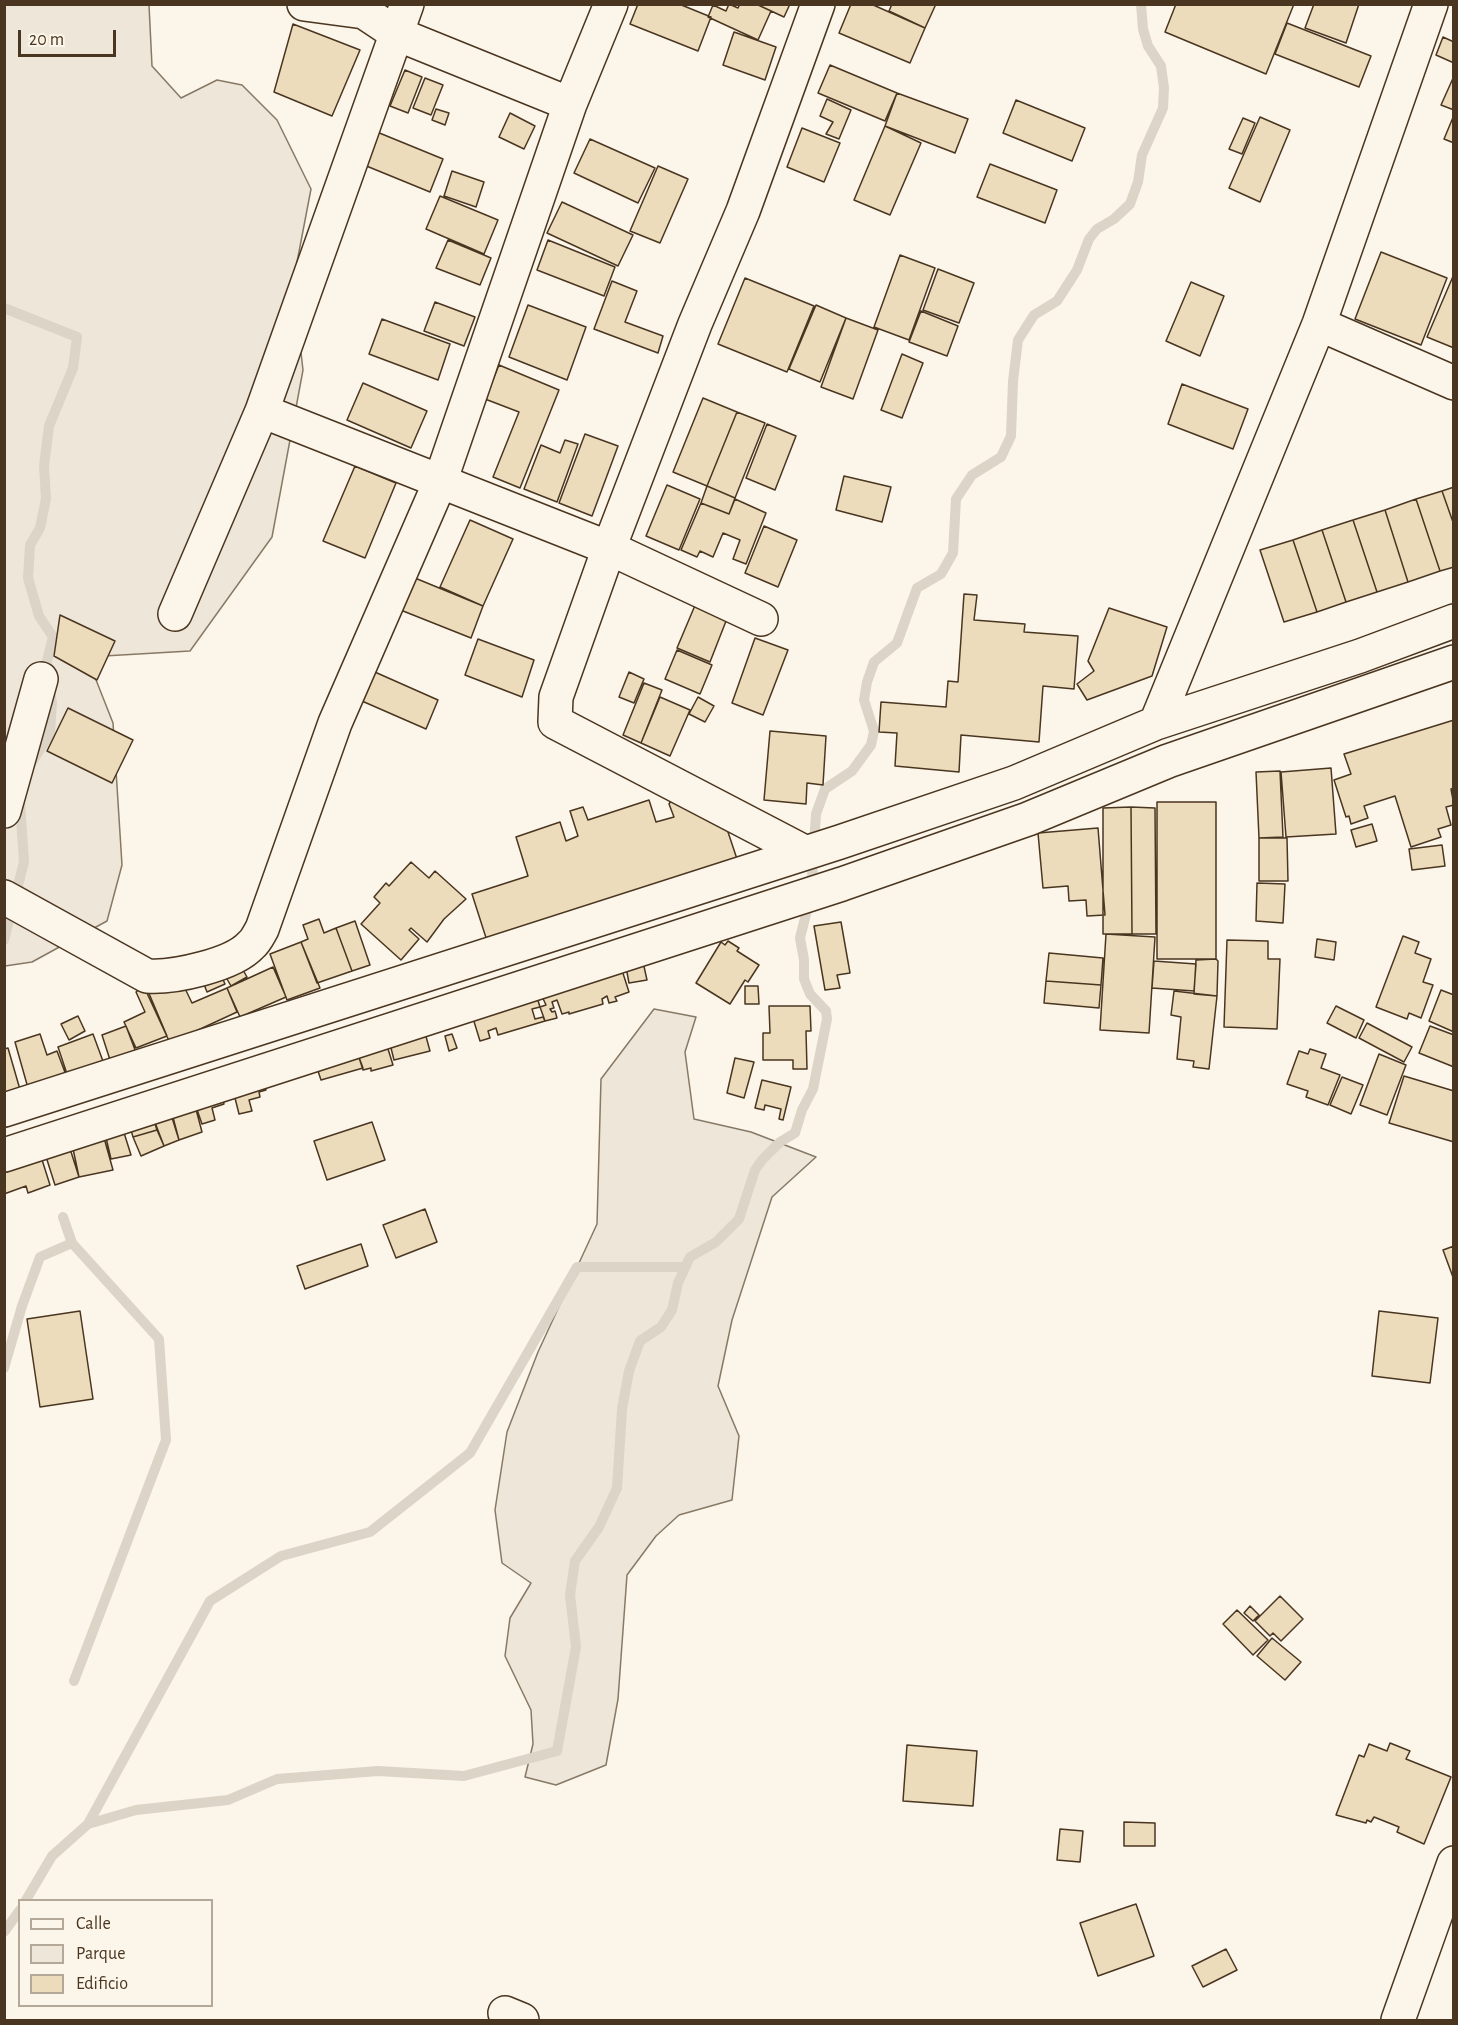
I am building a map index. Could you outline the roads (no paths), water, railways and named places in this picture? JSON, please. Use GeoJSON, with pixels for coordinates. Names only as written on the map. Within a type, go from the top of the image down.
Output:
{"type":"FeatureCollection","features":[{"type":"Feature","properties":{"kind":"street"},"geometry":{"type":"LineString","coordinates":[[304,4],[402,19],[570,104]]}},
{"type":"Feature","properties":{"kind":"street"},"geometry":{"type":"LineString","coordinates":[[4,897],[147,976],[161,977],[221,962],[251,946],[262,929],[335,723],[441,482],[570,104],[611,4]]}},
{"type":"Feature","properties":{"kind":"street"},"geometry":{"type":"LineString","coordinates":[[806,853],[555,722],[556,697],[609,548],[695,324],[743,211],[818,4]]}},
{"type":"Feature","properties":{"kind":"street"},"geometry":{"type":"LineString","coordinates":[[1156,723],[1319,324],[1431,4]]}},
{"type":"Feature","properties":{"kind":"street"},"geometry":{"type":"LineString","coordinates":[[175,614],[261,411],[402,19]]}},
{"type":"Feature","properties":{"kind":"street"},"geometry":{"type":"LineString","coordinates":[[1319,324],[1454,383]]}},
{"type":"Feature","properties":{"kind":"street"},"geometry":{"type":"LineString","coordinates":[[261,411],[609,548],[761,619]]}},
{"type":"Feature","properties":{"kind":"street"},"geometry":{"type":"LineString","coordinates":[[4,1110],[806,853],[1014,783],[1156,723],[1360,656],[1454,621]]}},
{"type":"Feature","properties":{"kind":"street"},"geometry":{"type":"LineString","coordinates":[[4,1155],[842,884],[1028,819],[1168,761],[1454,662]]}},
{"type":"Feature","properties":{"kind":"street"},"geometry":{"type":"LineString","coordinates":[[4,811],[41,680]]}},
{"type":"Feature","properties":{"kind":"street"},"geometry":{"type":"LineString","coordinates":[[1398,2020],[1454,1863]]}},
{"type":"Feature","properties":{"kind":"waterway"},"geometry":{"type":"LineString","coordinates":[[27,1899],[52,1856],[88,1824],[136,1810],[228,1800],[277,1779],[378,1771],[464,1776],[557,1751],[576,1647],[570,1595],[575,1561],[599,1527],[617,1488],[622,1409],[629,1371],[640,1341],[661,1327],[672,1310],[678,1283],[690,1257],[716,1242],[739,1219],[755,1170],[780,1142],[795,1133],[802,1110],[813,1089],[827,1019],[826,1011],[810,994],[804,979],[804,960],[800,938],[811,894],[816,814],[825,789],[852,771],[871,745],[874,731],[864,700],[874,662],[897,643],[917,588],[941,574],[953,553],[956,499],[972,475],[1001,457],[1011,436],[1013,381],[1018,340],[1034,315],[1057,301],[1077,270],[1089,239],[1097,229],[1114,219],[1130,204],[1138,182],[1142,155],[1163,108],[1164,88],[1161,66],[1148,46],[1143,29],[1141,4]]}},
{"type":"Feature","properties":{"kind":"waterway"},"geometry":{"type":"LineString","coordinates":[[4,308],[77,337],[73,368],[49,426],[44,466],[46,499],[40,528],[30,545],[28,578],[39,616],[53,637],[45,669],[52,702],[50,733],[31,764]]}},
{"type":"Feature","properties":{"kind":"waterway"},"geometry":{"type":"LineString","coordinates":[[4,940],[24,862],[20,802]]}},
{"type":"Feature","properties":{"kind":"waterway"},"geometry":{"type":"LineString","coordinates":[[4,1368],[22,1306],[40,1257],[72,1243],[63,1217]]}},
{"type":"Feature","properties":{"kind":"waterway"},"geometry":{"type":"LineString","coordinates":[[72,1243],[159,1339],[166,1440],[74,1681]]}},
{"type":"Feature","properties":{"kind":"waterway"},"geometry":{"type":"LineString","coordinates":[[88,1824],[210,1601],[281,1556],[370,1532],[470,1453],[577,1267],[684,1267]]}},
{"type":"Feature","properties":{"kind":"waterway"},"geometry":{"type":"LineString","coordinates":[[4,1932],[18,1913]]}}]}
